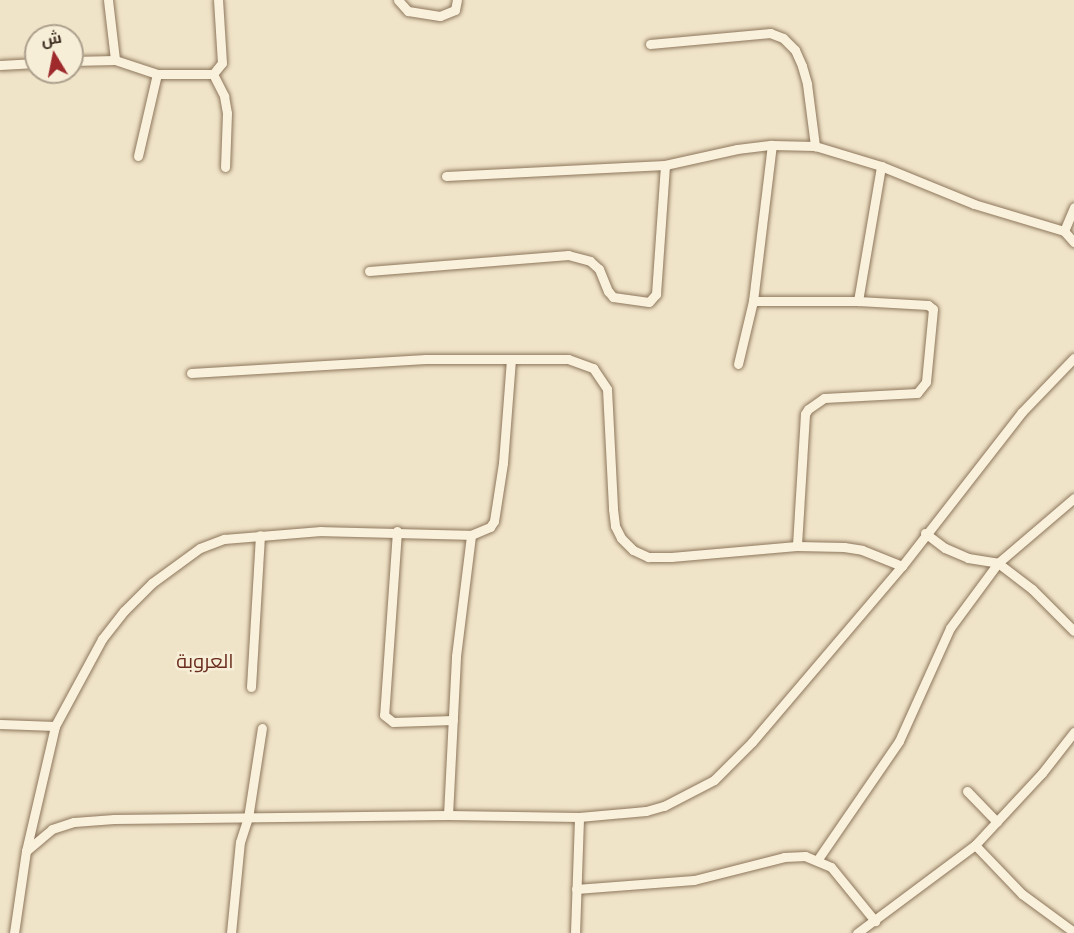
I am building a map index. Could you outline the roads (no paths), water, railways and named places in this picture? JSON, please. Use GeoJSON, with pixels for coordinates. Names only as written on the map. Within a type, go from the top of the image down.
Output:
{"type":"FeatureCollection","features":[{"type":"Feature","properties":{"kind":"street"},"geometry":{"type":"LineString","coordinates":[[108,0],[115,60]]}},
{"type":"Feature","properties":{"kind":"street"},"geometry":{"type":"LineString","coordinates":[[213,74],[222,63],[218,0]]}},
{"type":"Feature","properties":{"kind":"street"},"geometry":{"type":"LineString","coordinates":[[398,0],[408,12],[440,16],[455,10],[457,0]]}},
{"type":"Feature","properties":{"kind":"street"},"geometry":{"type":"LineString","coordinates":[[650,44],[770,33],[783,38],[795,50],[802,66],[807,84],[815,146]]}},
{"type":"Feature","properties":{"kind":"street"},"geometry":{"type":"LineString","coordinates":[[84,61],[115,60],[157,74],[213,74]]}},
{"type":"Feature","properties":{"kind":"street"},"geometry":{"type":"LineString","coordinates":[[0,65],[24,64]]}},
{"type":"Feature","properties":{"kind":"street"},"geometry":{"type":"LineString","coordinates":[[138,156],[157,74]]}},
{"type":"Feature","properties":{"kind":"street"},"geometry":{"type":"LineString","coordinates":[[213,74],[224,96],[227,113],[225,167]]}},
{"type":"Feature","properties":{"kind":"street"},"geometry":{"type":"LineString","coordinates":[[738,364],[753,301],[772,145]]}},
{"type":"Feature","properties":{"kind":"street"},"geometry":{"type":"LineString","coordinates":[[446,176],[665,165],[737,149],[772,145],[815,146],[880,166],[974,204],[1064,231],[1074,242]]}},
{"type":"Feature","properties":{"kind":"street"},"geometry":{"type":"LineString","coordinates":[[369,271],[568,255],[590,261],[599,269],[613,297],[649,302],[656,294],[665,165]]}},
{"type":"Feature","properties":{"kind":"street"},"geometry":{"type":"LineString","coordinates":[[858,302],[880,166]]}},
{"type":"Feature","properties":{"kind":"street"},"geometry":{"type":"LineString","coordinates":[[1064,231],[1074,207]]}},
{"type":"Feature","properties":{"kind":"street"},"geometry":{"type":"LineString","coordinates":[[753,301],[858,302],[932,307],[934,314],[926,382],[917,393],[824,398],[808,409],[805,414],[797,546]]}},
{"type":"Feature","properties":{"kind":"street"},"geometry":{"type":"LineString","coordinates":[[26,851],[52,829],[74,822],[114,819],[448,815],[579,818],[645,811],[664,806],[714,780],[752,742],[902,566],[925,533],[1022,412],[1074,358]]}},
{"type":"Feature","properties":{"kind":"street"},"geometry":{"type":"LineString","coordinates":[[191,373],[426,359],[568,359],[593,368],[602,377],[607,389],[609,470],[615,526],[621,538],[633,550],[648,557],[671,557],[797,546],[844,547],[862,550],[902,566]]}},
{"type":"Feature","properties":{"kind":"street"},"geometry":{"type":"LineString","coordinates":[[14,933],[26,851],[55,726],[102,639],[124,611],[152,583],[200,548],[224,539],[260,534],[321,531],[397,531],[471,535],[490,527],[494,521],[503,463],[511,360]]}},
{"type":"Feature","properties":{"kind":"street"},"geometry":{"type":"LineString","coordinates":[[818,859],[898,741],[950,628],[998,563],[1074,498]]}},
{"type":"Feature","properties":{"kind":"street"},"geometry":{"type":"LineString","coordinates":[[397,531],[384,715],[393,722],[453,720]]}},
{"type":"Feature","properties":{"kind":"street"},"geometry":{"type":"LineString","coordinates":[[925,533],[945,548],[968,558],[998,563],[1032,589],[1074,631]]}},
{"type":"Feature","properties":{"kind":"street"},"geometry":{"type":"LineString","coordinates":[[251,687],[260,534]]}},
{"type":"Feature","properties":{"kind":"street"},"geometry":{"type":"LineString","coordinates":[[448,815],[456,656],[471,535]]}},
{"type":"Feature","properties":{"kind":"street"},"geometry":{"type":"LineString","coordinates":[[0,724],[55,726]]}},
{"type":"Feature","properties":{"kind":"street"},"geometry":{"type":"LineString","coordinates":[[231,933],[240,842],[248,818],[262,728]]}},
{"type":"Feature","properties":{"kind":"street"},"geometry":{"type":"LineString","coordinates":[[857,933],[975,845],[1042,773],[1074,732]]}},
{"type":"Feature","properties":{"kind":"street"},"geometry":{"type":"LineString","coordinates":[[967,791],[997,822]]}},
{"type":"Feature","properties":{"kind":"street"},"geometry":{"type":"LineString","coordinates":[[575,933],[579,818]]}},
{"type":"Feature","properties":{"kind":"street"},"geometry":{"type":"LineString","coordinates":[[975,845],[1022,894],[1074,932]]}},
{"type":"Feature","properties":{"kind":"street"},"geometry":{"type":"LineString","coordinates":[[576,889],[694,880],[795,855],[818,859],[835,870],[875,921]]}},
{"type":"Feature","properties":{"kind":"district","name":"العروبة"},"geometry":{"type":"Point","coordinates":[205,660]}}]}
